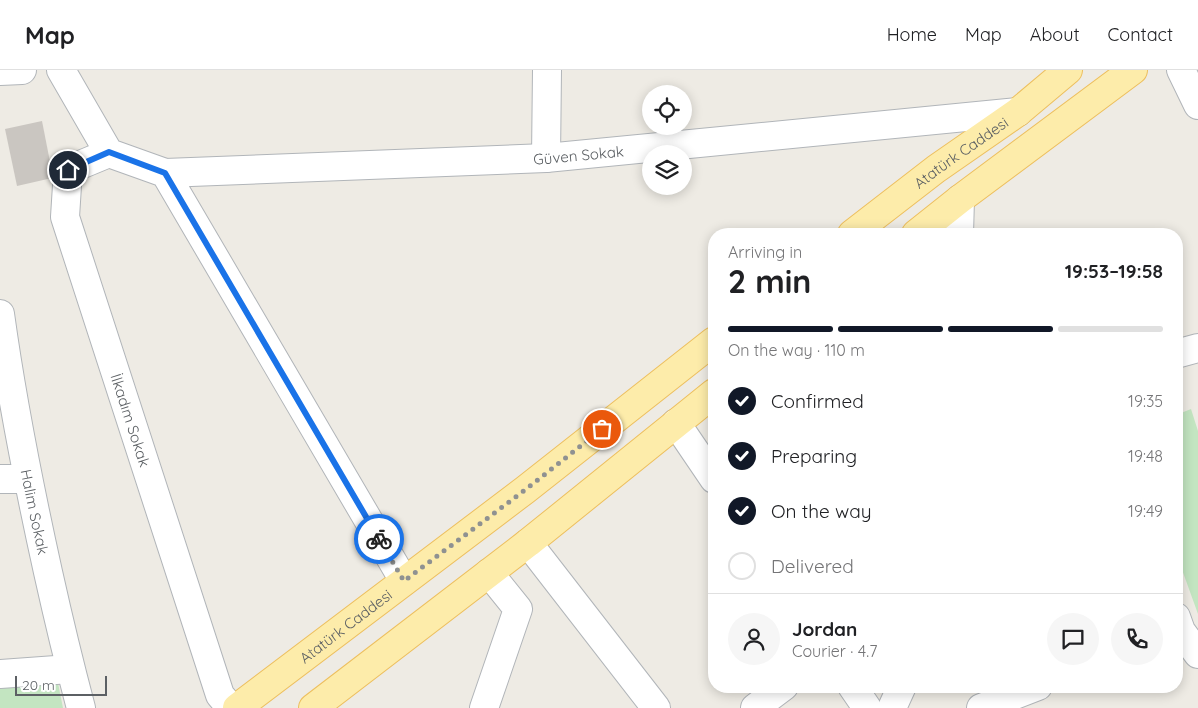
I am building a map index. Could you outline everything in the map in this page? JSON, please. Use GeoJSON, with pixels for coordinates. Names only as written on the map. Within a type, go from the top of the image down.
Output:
{"type":"FeatureCollection","features":[{"type":"Feature","properties":{"kind":"main road","name":"Atatürk Caddesi"},"geometry":{"type":"LineString","coordinates":[[860,228],[936,169],[1018,112],[1068,70]]}},
{"type":"Feature","properties":{"kind":"main road"},"geometry":{"type":"LineString","coordinates":[[924,228],[1133,70]]}},
{"type":"Feature","properties":{"kind":"main road","name":"Atatürk Caddesi"},"geometry":{"type":"LineString","coordinates":[[237,708],[525,490],[708,346]]}},
{"type":"Feature","properties":{"kind":"main road"},"geometry":{"type":"LineString","coordinates":[[313,708],[528,543],[708,398]]}},
{"type":"Feature","properties":{"kind":"street"},"geometry":{"type":"LineString","coordinates":[[0,70],[22,70]]}},
{"type":"Feature","properties":{"kind":"street"},"geometry":{"type":"LineString","coordinates":[[60,70],[109,152],[165,173],[404,581]]}},
{"type":"Feature","properties":{"kind":"street"},"geometry":{"type":"LineString","coordinates":[[546,158],[547,70]]}},
{"type":"Feature","properties":{"kind":"street"},"geometry":{"type":"LineString","coordinates":[[1182,70],[1198,105]]}},
{"type":"Feature","properties":{"kind":"street","name":"Güven Sokak"},"geometry":{"type":"LineString","coordinates":[[165,173],[546,158],[1018,112]]}},
{"type":"Feature","properties":{"kind":"street","name":"İlkadım Sokak"},"geometry":{"type":"LineString","coordinates":[[109,152],[68,170],[65,217],[220,695],[230,708]]}},
{"type":"Feature","properties":{"kind":"street"},"geometry":{"type":"LineString","coordinates":[[959,228],[960,199]]}},
{"type":"Feature","properties":{"kind":"street","name":"Halim Sokak"},"geometry":{"type":"LineString","coordinates":[[0,314],[4,381],[70,670],[81,708]]}},
{"type":"Feature","properties":{"kind":"street"},"geometry":{"type":"LineString","coordinates":[[1183,352],[1198,348]]}},
{"type":"Feature","properties":{"kind":"street"},"geometry":{"type":"LineString","coordinates":[[676,423],[708,471]]}},
{"type":"Feature","properties":{"kind":"street"},"geometry":{"type":"LineString","coordinates":[[0,479],[27,479]]}},
{"type":"Feature","properties":{"kind":"street"},"geometry":{"type":"LineString","coordinates":[[528,543],[656,708]]}},
{"type":"Feature","properties":{"kind":"street"},"geometry":{"type":"LineString","coordinates":[[484,708],[518,609],[489,573]]}},
{"type":"Feature","properties":{"kind":"street"},"geometry":{"type":"LineString","coordinates":[[1183,634],[1198,654]]}},
{"type":"Feature","properties":{"kind":"street"},"geometry":{"type":"LineString","coordinates":[[0,674],[70,670]]}},
{"type":"Feature","properties":{"kind":"street"},"geometry":{"type":"LineString","coordinates":[[755,708],[775,693]]}},
{"type":"Feature","properties":{"kind":"street"},"geometry":{"type":"LineString","coordinates":[[857,693],[867,708]]}},
{"type":"Feature","properties":{"kind":"street"},"geometry":{"type":"LineString","coordinates":[[892,708],[899,693]]}},
{"type":"Feature","properties":{"kind":"street"},"geometry":{"type":"LineString","coordinates":[[981,708],[1020,693]]}},
{"type":"Feature","properties":{"kind":"green space"},"geometry":{"type":"Polygon","coordinates":[[[1191,409],[1198,431],[1198,614],[1183,572],[1183,412],[1191,409]]]}},
{"type":"Feature","properties":{"kind":"green space"},"geometry":{"type":"Polygon","coordinates":[[[58,683],[63,708],[0,708],[0,687],[58,683]]]}},
{"type":"Feature","properties":{"kind":"building"},"geometry":{"type":"Polygon","coordinates":[[[42,121],[52,178],[17,186],[5,129],[42,121]]]}},
{"type":"Feature","properties":{"kind":"way so far"},"geometry":{"type":"LineString","coordinates":[[379,539],[404,581],[602,429]]}},
{"type":"Feature","properties":{"kind":"route"},"geometry":{"type":"LineString","coordinates":[[68,170],[109,152],[165,173],[379,539]]}}]}
